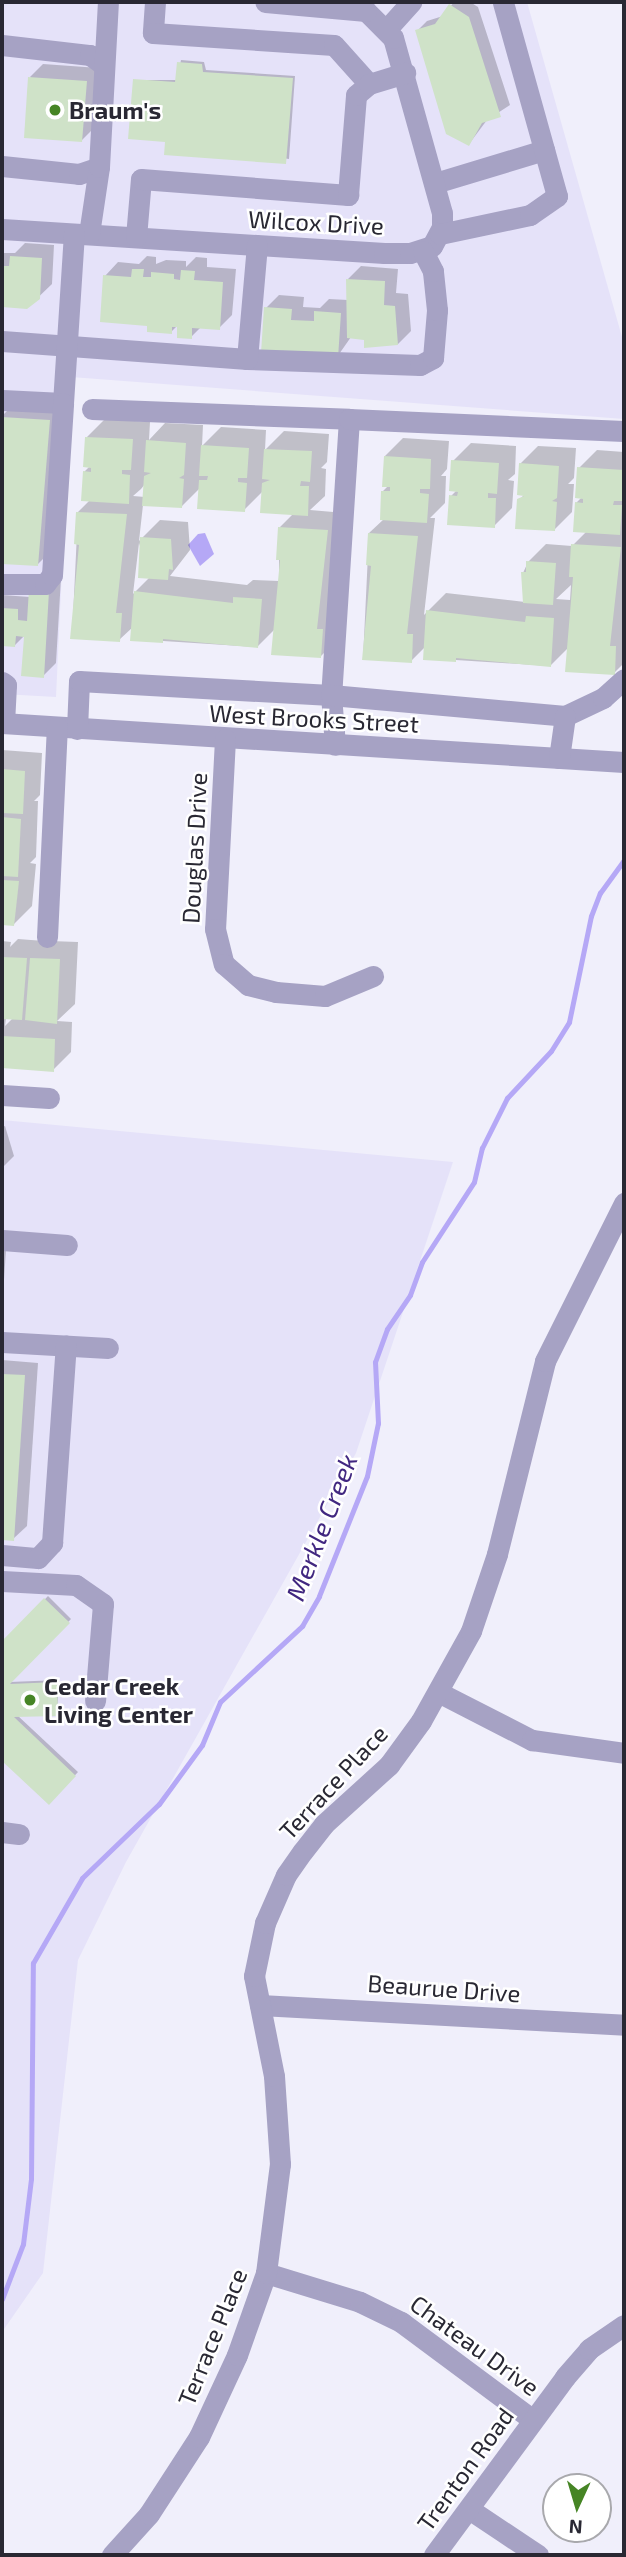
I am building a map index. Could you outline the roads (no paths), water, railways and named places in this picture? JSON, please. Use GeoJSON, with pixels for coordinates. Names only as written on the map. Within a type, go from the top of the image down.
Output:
{"type":"FeatureCollection","features":[{"type":"Feature","properties":{"kind":"street"},"geometry":{"type":"LineString","coordinates":[[2,584],[44,584],[52,575],[67,344],[89,170],[97,60],[108,2]]}},
{"type":"Feature","properties":{"kind":"street"},"geometry":{"type":"LineString","coordinates":[[155,2],[153,33],[334,45],[369,84]]}},
{"type":"Feature","properties":{"kind":"street"},"geometry":{"type":"LineString","coordinates":[[265,2],[309,3],[366,11],[387,30],[403,67],[435,183],[442,213],[439,234]]}},
{"type":"Feature","properties":{"kind":"street"},"geometry":{"type":"LineString","coordinates":[[387,30],[411,2]]}},
{"type":"Feature","properties":{"kind":"street"},"geometry":{"type":"LineString","coordinates":[[2,341],[247,359],[420,365],[433,358],[437,310],[433,271],[423,251],[439,234],[530,215],[546,206],[557,195],[503,2]]}},
{"type":"Feature","properties":{"kind":"street"},"geometry":{"type":"LineString","coordinates":[[2,45],[97,60]]}},
{"type":"Feature","properties":{"kind":"street"},"geometry":{"type":"LineString","coordinates":[[135,237],[141,178],[348,195],[356,95],[369,84],[403,67]]}},
{"type":"Feature","properties":{"kind":"street"},"geometry":{"type":"LineString","coordinates":[[435,183],[544,150]]}},
{"type":"Feature","properties":{"kind":"street"},"geometry":{"type":"LineString","coordinates":[[2,166],[89,170]]}},
{"type":"Feature","properties":{"kind":"street","name":"Wilcox Drive"},"geometry":{"type":"LineString","coordinates":[[2,229],[384,253],[423,251]]}},
{"type":"Feature","properties":{"kind":"street"},"geometry":{"type":"LineString","coordinates":[[247,359],[257,245]]}},
{"type":"Feature","properties":{"kind":"street"},"geometry":{"type":"LineString","coordinates":[[2,400],[63,403]]}},
{"type":"Feature","properties":{"kind":"street"},"geometry":{"type":"LineString","coordinates":[[92,409],[624,431]]}},
{"type":"Feature","properties":{"kind":"street"},"geometry":{"type":"LineString","coordinates":[[335,745],[331,695],[349,419]]}},
{"type":"Feature","properties":{"kind":"street"},"geometry":{"type":"LineString","coordinates":[[47,937],[67,728],[79,681],[331,695],[565,716],[603,698],[624,679]]}},
{"type":"Feature","properties":{"kind":"street"},"geometry":{"type":"LineString","coordinates":[[2,682],[6,685],[3,723]]}},
{"type":"Feature","properties":{"kind":"street"},"geometry":{"type":"LineString","coordinates":[[559,758],[565,716]]}},
{"type":"Feature","properties":{"kind":"street","name":"West Brooks Street"},"geometry":{"type":"LineString","coordinates":[[3,723],[225,739],[614,761]]}},
{"type":"Feature","properties":{"kind":"street","name":"Douglas Drive"},"geometry":{"type":"LineString","coordinates":[[225,739],[215,929],[224,964],[248,985],[288,993],[325,996],[373,976]]}},
{"type":"Feature","properties":{"kind":"street"},"geometry":{"type":"LineString","coordinates":[[2,1095],[49,1098]]}},
{"type":"Feature","properties":{"kind":"street","name":"Terrace Place"},"geometry":{"type":"LineString","coordinates":[[112,2555],[149,2514],[199,2437],[237,2355],[266,2273],[280,2164],[279,2112],[254,1976],[257,1952],[286,1875],[324,1824],[388,1765],[438,1692],[481,1607],[545,1361],[624,1203]]}},
{"type":"Feature","properties":{"kind":"street"},"geometry":{"type":"LineString","coordinates":[[2,1240],[67,1245]]}},
{"type":"Feature","properties":{"kind":"street"},"geometry":{"type":"LineString","coordinates":[[2,1342],[108,1348]]}},
{"type":"Feature","properties":{"kind":"street"},"geometry":{"type":"LineString","coordinates":[[2,1555],[38,1558],[52,1543],[66,1345]]}},
{"type":"Feature","properties":{"kind":"street"},"geometry":{"type":"LineString","coordinates":[[2,1581],[76,1585],[103,1604],[95,1701]]}},
{"type":"Feature","properties":{"kind":"street"},"geometry":{"type":"LineString","coordinates":[[438,1692],[532,1740],[624,1753]]}},
{"type":"Feature","properties":{"kind":"street","name":"Beaurue Drive"},"geometry":{"type":"LineString","coordinates":[[260,2005],[624,2025]]}},
{"type":"Feature","properties":{"kind":"street","name":"Chateau Drive"},"geometry":{"type":"LineString","coordinates":[[266,2273],[360,2302],[401,2322],[533,2420]]}},
{"type":"Feature","properties":{"kind":"street","name":"Trenton Road"},"geometry":{"type":"LineString","coordinates":[[434,2555],[533,2420],[590,2349],[624,2325]]}},
{"type":"Feature","properties":{"kind":"street"},"geometry":{"type":"LineString","coordinates":[[469,2509],[538,2555]]}},
{"type":"Feature","properties":{"kind":"waterway","name":"Merkle Creek"},"geometry":{"type":"LineString","coordinates":[[2,2299],[23,2244],[31,2179],[33,1963],[82,1878],[159,1804],[202,1745],[220,1702],[302,1626],[319,1596],[367,1476],[378,1423],[375,1362],[387,1329],[410,1295],[422,1262],[474,1182],[482,1148],[507,1098],[551,1051],[569,1022],[591,916],[600,893],[624,860]]}},
{"type":"Feature","properties":{"kind":"place","name":"Braum's"},"geometry":{"type":"Point","coordinates":[55,110]}},
{"type":"Feature","properties":{"kind":"place","name":"Cedar Creek Living Center"},"geometry":{"type":"Point","coordinates":[30,1700]}}]}
